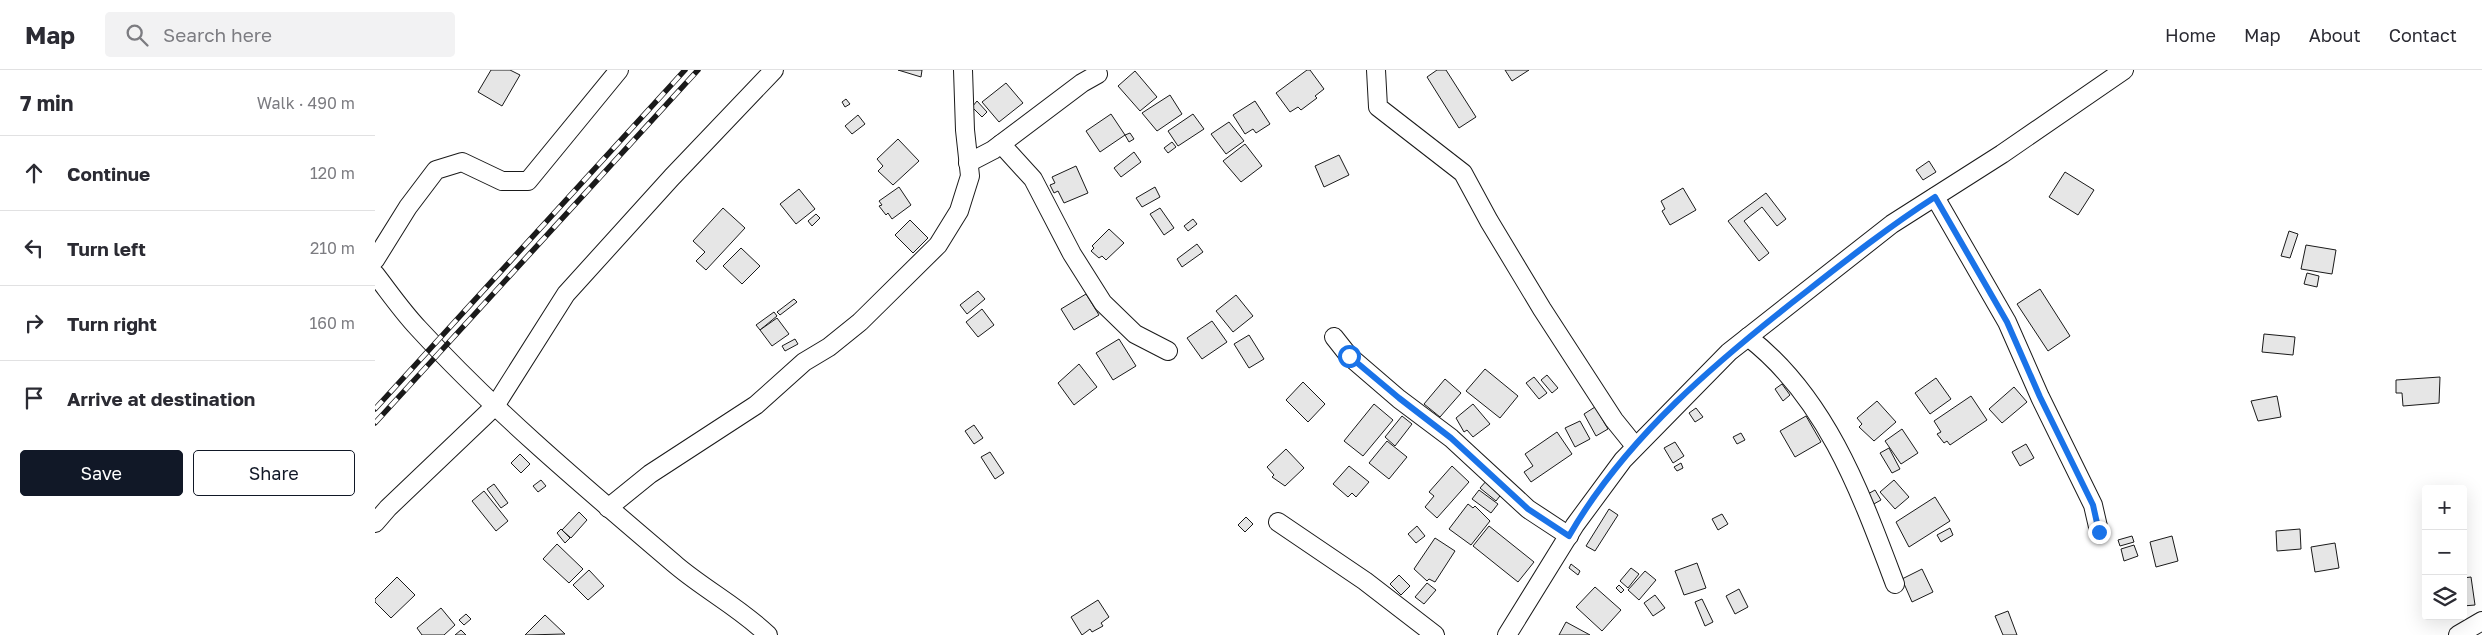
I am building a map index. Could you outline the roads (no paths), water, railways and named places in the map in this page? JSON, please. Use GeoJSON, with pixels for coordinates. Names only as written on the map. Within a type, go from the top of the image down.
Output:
{"type":"FeatureCollection","features":[{"type":"Feature","properties":{"kind":"street"},"geometry":{"type":"LineString","coordinates":[[375,260],[408,207],[436,170],[462,162],[503,181],[528,181],[619,70]]}},
{"type":"Feature","properties":{"kind":"street"},"geometry":{"type":"LineString","coordinates":[[375,523],[388,508],[495,406],[567,294],[672,176],[774,70]]}},
{"type":"Feature","properties":{"kind":"street"},"geometry":{"type":"LineString","coordinates":[[608,508],[650,474],[756,404],[804,362],[829,347],[860,322],[938,245],[959,211],[970,176],[963,70]]}},
{"type":"Feature","properties":{"kind":"street"},"geometry":{"type":"LineString","coordinates":[[1376,70],[1378,107],[1463,173],[1489,221],[1542,309],[1614,420],[1635,446]]}},
{"type":"Feature","properties":{"kind":"street"},"geometry":{"type":"LineString","coordinates":[[1507,635],[1602,487],[1635,446],[1705,375],[1748,337],[1892,224],[2003,154],[2124,70]]}},
{"type":"Feature","properties":{"kind":"street"},"geometry":{"type":"LineString","coordinates":[[969,163],[1001,144],[1082,83],[1098,74]]}},
{"type":"Feature","properties":{"kind":"street"},"geometry":{"type":"LineString","coordinates":[[1001,144],[1033,179],[1072,254],[1103,303],[1135,334],[1168,351]]}},
{"type":"Feature","properties":{"kind":"street"},"geometry":{"type":"LineString","coordinates":[[1935,197],[2007,322],[2040,397],[2093,505],[2099,532]]}},
{"type":"Feature","properties":{"kind":"street"},"geometry":{"type":"LineString","coordinates":[[375,274],[417,327],[495,406],[608,508],[694,580],[729,603],[768,635]]}},
{"type":"Feature","properties":{"kind":"street"},"geometry":{"type":"LineString","coordinates":[[1334,337],[1349,356],[1451,438],[1528,509],[1569,536]]}},
{"type":"Feature","properties":{"kind":"street"},"geometry":{"type":"LineString","coordinates":[[1748,337],[1771,354],[1801,390],[1844,458],[1895,584]]}},
{"type":"Feature","properties":{"kind":"street"},"geometry":{"type":"LineString","coordinates":[[1278,522],[1365,580],[1435,635]]}},
{"type":"Feature","properties":{"kind":"street"},"geometry":{"type":"LineString","coordinates":[[2458,635],[2482,621]]}},
{"type":"Feature","properties":{"kind":"railway"},"geometry":{"type":"LineString","coordinates":[[375,409],[685,70]]}},
{"type":"Feature","properties":{"kind":"railway"},"geometry":{"type":"LineString","coordinates":[[375,423],[698,70]]}}]}
